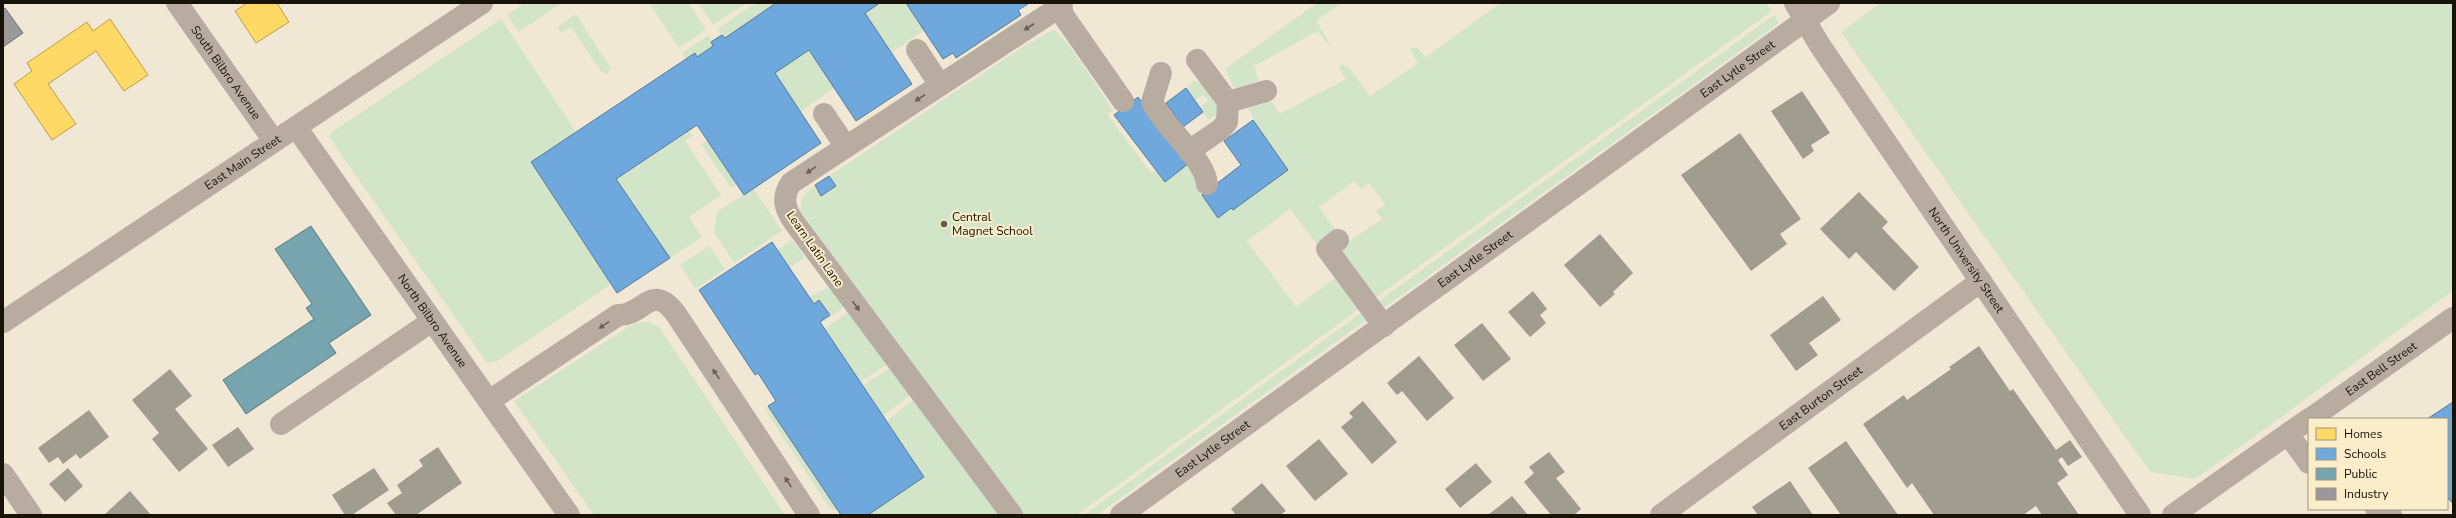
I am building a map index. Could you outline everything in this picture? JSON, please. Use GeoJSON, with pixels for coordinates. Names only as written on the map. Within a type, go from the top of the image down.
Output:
{"type":"FeatureCollection","features":[{"type":"Feature","properties":{"kind":"street","name":"South Bilbro Avenue"},"geometry":{"type":"LineString","coordinates":[[177,3],[274,141]]}},
{"type":"Feature","properties":{"kind":"street","name":"East Main Street"},"geometry":{"type":"LineString","coordinates":[[3,322],[482,3]]}},
{"type":"Feature","properties":{"kind":"street","name":"East Lytle Street"},"geometry":{"type":"LineString","coordinates":[[1122,515],[1384,326],[1800,11],[1829,3]]}},
{"type":"Feature","properties":{"kind":"street","name":"Learn Latin Lane"},"geometry":{"type":"LineString","coordinates":[[1012,515],[786,210],[784,198],[790,183],[1062,4]]}},
{"type":"Feature","properties":{"kind":"street"},"geometry":{"type":"LineString","coordinates":[[1062,4],[1063,16],[1123,101]]}},
{"type":"Feature","properties":{"kind":"street","name":"North University Street"},"geometry":{"type":"LineString","coordinates":[[1800,11],[1819,44],[2140,515]]}},
{"type":"Feature","properties":{"kind":"street"},"geometry":{"type":"LineString","coordinates":[[917,50],[940,85]]}},
{"type":"Feature","properties":{"kind":"street"},"geometry":{"type":"LineString","coordinates":[[1197,60],[1234,110]]}},
{"type":"Feature","properties":{"kind":"street"},"geometry":{"type":"LineString","coordinates":[[1161,73],[1152,102],[1169,129],[1202,167],[1206,174],[1207,184]]}},
{"type":"Feature","properties":{"kind":"street"},"geometry":{"type":"LineString","coordinates":[[1189,151],[1221,129],[1234,110],[1266,91]]}},
{"type":"Feature","properties":{"kind":"street"},"geometry":{"type":"LineString","coordinates":[[824,114],[846,147]]}},
{"type":"Feature","properties":{"kind":"street","name":"North Bilbro Avenue"},"geometry":{"type":"LineString","coordinates":[[296,127],[569,515]]}},
{"type":"Feature","properties":{"kind":"street"},"geometry":{"type":"LineString","coordinates":[[1338,240],[1327,249],[1384,326]]}},
{"type":"Feature","properties":{"kind":"street","name":"East Burton Street"},"geometry":{"type":"LineString","coordinates":[[1661,515],[1981,281]]}},
{"type":"Feature","properties":{"kind":"street"},"geometry":{"type":"LineString","coordinates":[[489,401],[618,315],[626,315],[643,303],[656,299],[665,302],[676,314],[809,515]]}},
{"type":"Feature","properties":{"kind":"street","name":"East Bell Street"},"geometry":{"type":"LineString","coordinates":[[2310,418],[2453,318]]}},
{"type":"Feature","properties":{"kind":"street"},"geometry":{"type":"LineString","coordinates":[[281,424],[432,321]]}},
{"type":"Feature","properties":{"kind":"street","name":"East Bell Street"},"geometry":{"type":"LineString","coordinates":[[2173,515],[2308,420]]}},
{"type":"Feature","properties":{"kind":"street"},"geometry":{"type":"LineString","coordinates":[[2288,434],[2308,462]]}},
{"type":"Feature","properties":{"kind":"street"},"geometry":{"type":"LineString","coordinates":[[3,474],[31,515]]}},
{"type":"Feature","properties":{"kind":"street"},"geometry":{"type":"LineString","coordinates":[[2378,510],[2391,515]]}},
{"type":"Feature","properties":{"kind":"green space"},"geometry":{"type":"Polygon","coordinates":[[[525,3],[562,3],[519,32],[507,15],[525,3]]]}},
{"type":"Feature","properties":{"kind":"green space"},"geometry":{"type":"Polygon","coordinates":[[[649,3],[689,3],[706,30],[679,48],[649,3]]]}},
{"type":"Feature","properties":{"kind":"green space"},"geometry":{"type":"Polygon","coordinates":[[[698,3],[747,3],[713,25],[698,3]]]}},
{"type":"Feature","properties":{"kind":"green space"},"geometry":{"type":"Polygon","coordinates":[[[756,3],[776,4],[725,38],[717,29],[756,3]]]}},
{"type":"Feature","properties":{"kind":"green space"},"geometry":{"type":"Polygon","coordinates":[[[880,3],[906,3],[924,30],[891,53],[865,13],[880,3]]]}},
{"type":"Feature","properties":{"kind":"green space"},"geometry":{"type":"Polygon","coordinates":[[[1317,3],[1342,3],[1316,21],[1331,45],[1326,42],[1318,31],[1254,66],[1259,81],[1238,88],[1233,86],[1225,69],[1317,3]]]}},
{"type":"Feature","properties":{"kind":"green space"},"geometry":{"type":"Polygon","coordinates":[[[1500,3],[1766,3],[1772,11],[1375,298],[1335,251],[1382,219],[1376,211],[1385,204],[1369,183],[1361,189],[1354,181],[1319,207],[1338,233],[1319,247],[1290,209],[1247,241],[1296,307],[1338,276],[1363,306],[1077,515],[1021,515],[801,212],[802,200],[808,191],[815,186],[821,196],[836,186],[829,176],[1027,44],[1053,30],[1066,42],[1084,66],[1113,110],[1107,114],[1151,173],[1156,170],[1165,182],[1188,164],[1202,195],[1218,218],[1231,208],[1233,210],[1288,170],[1253,120],[1254,118],[1248,108],[1268,101],[1274,104],[1279,114],[1346,79],[1339,68],[1342,64],[1350,69],[1370,96],[1418,63],[1410,50],[1411,48],[1417,48],[1426,57],[1500,3]]]}},
{"type":"Feature","properties":{"kind":"green space"},"geometry":{"type":"Polygon","coordinates":[[[1880,3],[2453,3],[2453,291],[2195,479],[2150,472],[1841,32],[1880,3]]]}},
{"type":"Feature","properties":{"kind":"green space"},"geometry":{"type":"Polygon","coordinates":[[[576,14],[611,69],[607,74],[603,73],[599,68],[571,27],[561,33],[557,27],[576,14]]]}},
{"type":"Feature","properties":{"kind":"green space"},"geometry":{"type":"Polygon","coordinates":[[[1774,15],[1779,23],[1381,310],[1376,303],[1774,15]]]}},
{"type":"Feature","properties":{"kind":"green space"},"geometry":{"type":"Polygon","coordinates":[[[501,19],[576,132],[531,163],[611,284],[498,361],[487,363],[329,137],[332,132],[501,19]]]}},
{"type":"Feature","properties":{"kind":"green space"},"geometry":{"type":"Polygon","coordinates":[[[709,35],[713,46],[697,57],[694,53],[686,59],[682,53],[709,35]]]}},
{"type":"Feature","properties":{"kind":"green space"},"geometry":{"type":"Polygon","coordinates":[[[809,50],[834,88],[800,112],[775,73],[809,50]]]}},
{"type":"Feature","properties":{"kind":"green space"},"geometry":{"type":"Polygon","coordinates":[[[1194,81],[1201,83],[1220,112],[1208,120],[1200,107],[1208,101],[1203,95],[1195,100],[1187,88],[1184,90],[1194,81]]]}},
{"type":"Feature","properties":{"kind":"green space"},"geometry":{"type":"Polygon","coordinates":[[[689,131],[693,135],[685,141],[721,195],[689,217],[702,237],[670,258],[616,179],[689,131]]]}},
{"type":"Feature","properties":{"kind":"green space"},"geometry":{"type":"Polygon","coordinates":[[[707,140],[737,185],[731,188],[701,144],[707,140]]]}},
{"type":"Feature","properties":{"kind":"green space"},"geometry":{"type":"Polygon","coordinates":[[[753,188],[782,231],[734,263],[714,232],[717,212],[753,188]]]}},
{"type":"Feature","properties":{"kind":"green space"},"geometry":{"type":"Polygon","coordinates":[[[792,240],[805,257],[789,268],[777,250],[792,240]]]}},
{"type":"Feature","properties":{"kind":"green space"},"geometry":{"type":"Polygon","coordinates":[[[709,246],[725,269],[696,289],[680,265],[709,246]]]}},
{"type":"Feature","properties":{"kind":"green space"},"geometry":{"type":"Polygon","coordinates":[[[831,286],[845,306],[821,324],[830,315],[819,300],[814,304],[809,297],[831,286]]]}},
{"type":"Feature","properties":{"kind":"green space"},"geometry":{"type":"Polygon","coordinates":[[[1365,310],[1369,318],[1097,515],[1084,515],[1365,310]]]}},
{"type":"Feature","properties":{"kind":"green space"},"geometry":{"type":"Polygon","coordinates":[[[849,312],[888,364],[860,382],[825,328],[849,312]]]}},
{"type":"Feature","properties":{"kind":"green space"},"geometry":{"type":"Polygon","coordinates":[[[650,322],[659,327],[785,515],[594,515],[514,401],[633,324],[650,322]]]}},
{"type":"Feature","properties":{"kind":"green space"},"geometry":{"type":"Polygon","coordinates":[[[891,367],[911,394],[883,416],[863,386],[891,367]]]}},
{"type":"Feature","properties":{"kind":"green space"},"geometry":{"type":"Polygon","coordinates":[[[914,399],[999,515],[868,515],[924,477],[887,421],[914,399]]]}},
{"type":"Feature","properties":{"kind":"green space"},"geometry":{"type":"Polygon","coordinates":[[[768,406],[837,509],[835,511],[828,506],[766,411],[768,406]]]}},
{"type":"Feature","properties":{"kind":"building: Homes"},"geometry":{"type":"Polygon","coordinates":[[[247,3],[277,3],[289,22],[256,43],[235,11],[247,3]]]}},
{"type":"Feature","properties":{"kind":"building: Homes"},"geometry":{"type":"Polygon","coordinates":[[[110,19],[148,75],[124,91],[96,51],[48,84],[76,124],[52,140],[14,84],[32,71],[27,63],[87,22],[93,31],[110,19]]]}},
{"type":"Feature","properties":{"kind":"building: Schools"},"geometry":{"type":"Polygon","coordinates":[[[776,3],[880,3],[865,13],[912,84],[856,121],[809,50],[775,73],[821,143],[744,195],[697,125],[616,179],[670,258],[617,293],[531,162],[695,53],[697,57],[713,46],[711,42],[717,38],[722,35],[725,38],[776,3]]]}},
{"type":"Feature","properties":{"kind":"building: Schools"},"geometry":{"type":"Polygon","coordinates":[[[906,3],[1028,4],[1018,10],[1021,15],[956,58],[953,53],[943,59],[906,3]]]}},
{"type":"Feature","properties":{"kind":"building: Schools"},"geometry":{"type":"Polygon","coordinates":[[[1186,88],[1203,112],[1183,127],[1166,103],[1186,88]]]}},
{"type":"Feature","properties":{"kind":"building: Schools"},"geometry":{"type":"Polygon","coordinates":[[[1138,97],[1188,164],[1165,182],[1114,115],[1138,97]]]}},
{"type":"Feature","properties":{"kind":"building: Schools"},"geometry":{"type":"Polygon","coordinates":[[[1253,120],[1288,170],[1233,210],[1231,208],[1218,218],[1202,195],[1241,165],[1224,141],[1253,120]]]}},
{"type":"Feature","properties":{"kind":"building: Schools"},"geometry":{"type":"Polygon","coordinates":[[[829,176],[836,186],[821,196],[815,185],[829,176]]]}},
{"type":"Feature","properties":{"kind":"building: Schools"},"geometry":{"type":"Polygon","coordinates":[[[772,242],[814,304],[819,300],[830,315],[820,322],[924,477],[868,515],[841,515],[768,406],[776,401],[758,373],[755,375],[699,290],[772,242]]]}},
{"type":"Feature","properties":{"kind":"building: Schools"},"geometry":{"type":"Polygon","coordinates":[[[2453,402],[2453,504],[2448,500],[2448,418],[2429,418],[2453,402]]]}},
{"type":"Feature","properties":{"kind":"building: Public"},"geometry":{"type":"Polygon","coordinates":[[[311,226],[371,315],[329,343],[336,353],[246,414],[223,380],[314,319],[306,308],[312,304],[275,249],[311,226]]]}},
{"type":"Feature","properties":{"kind":"building: Industry"},"geometry":{"type":"Polygon","coordinates":[[[5,8],[23,33],[3,47],[3,9],[5,8]]]}},
{"type":"Feature","properties":{"kind":"building: Other"},"geometry":{"type":"Polygon","coordinates":[[[1802,91],[1830,133],[1811,145],[1814,151],[1803,159],[1771,111],[1802,91]]]}},
{"type":"Feature","properties":{"kind":"building: Other"},"geometry":{"type":"Polygon","coordinates":[[[1740,133],[1801,219],[1780,234],[1787,244],[1751,271],[1681,175],[1740,133]]]}},
{"type":"Feature","properties":{"kind":"building: Other"},"geometry":{"type":"Polygon","coordinates":[[[1859,192],[1888,222],[1882,228],[1919,267],[1894,291],[1856,252],[1849,259],[1820,229],[1859,192]]]}},
{"type":"Feature","properties":{"kind":"building: Other"},"geometry":{"type":"Polygon","coordinates":[[[1600,234],[1633,273],[1613,292],[1615,294],[1600,307],[1564,265],[1600,234]]]}},
{"type":"Feature","properties":{"kind":"building: Other"},"geometry":{"type":"Polygon","coordinates":[[[1533,291],[1547,309],[1540,315],[1546,323],[1530,337],[1508,312],[1533,291]]]}},
{"type":"Feature","properties":{"kind":"building: Other"},"geometry":{"type":"Polygon","coordinates":[[[1823,296],[1841,320],[1809,343],[1818,355],[1796,371],[1770,335],[1823,296]]]}},
{"type":"Feature","properties":{"kind":"building: Other"},"geometry":{"type":"Polygon","coordinates":[[[1482,323],[1511,359],[1483,381],[1454,345],[1482,323]]]}},
{"type":"Feature","properties":{"kind":"building: Other"},"geometry":{"type":"Polygon","coordinates":[[[1979,346],[2010,391],[2013,389],[2056,450],[2070,440],[2082,457],[2068,466],[2062,457],[2058,460],[2068,475],[2057,483],[2079,515],[2042,515],[2036,506],[2023,515],[1934,515],[1912,483],[1907,488],[1863,424],[1904,395],[1907,400],[1951,369],[1949,367],[1979,346]]]}},
{"type":"Feature","properties":{"kind":"building: Other"},"geometry":{"type":"Polygon","coordinates":[[[1419,356],[1454,398],[1427,421],[1402,391],[1397,395],[1387,383],[1419,356]]]}},
{"type":"Feature","properties":{"kind":"building: Other"},"geometry":{"type":"Polygon","coordinates":[[[170,369],[192,396],[175,409],[208,449],[179,472],[152,439],[159,433],[132,400],[170,369]]]}},
{"type":"Feature","properties":{"kind":"building: Other"},"geometry":{"type":"Polygon","coordinates":[[[1363,401],[1397,442],[1372,464],[1341,427],[1353,417],[1349,413],[1363,401]]]}},
{"type":"Feature","properties":{"kind":"building: Other"},"geometry":{"type":"Polygon","coordinates":[[[89,410],[109,437],[80,459],[76,454],[63,464],[58,457],[49,463],[38,448],[89,410]]]}},
{"type":"Feature","properties":{"kind":"building: Other"},"geometry":{"type":"Polygon","coordinates":[[[238,427],[254,449],[228,467],[212,445],[238,427]]]}},
{"type":"Feature","properties":{"kind":"building: Other"},"geometry":{"type":"Polygon","coordinates":[[[1319,439],[1348,474],[1315,501],[1286,466],[1319,439]]]}},
{"type":"Feature","properties":{"kind":"building: Other"},"geometry":{"type":"Polygon","coordinates":[[[1846,441],[1898,515],[1841,515],[1808,468],[1846,441]]]}},
{"type":"Feature","properties":{"kind":"building: Other"},"geometry":{"type":"Polygon","coordinates":[[[438,447],[462,483],[416,515],[396,515],[387,503],[402,493],[397,485],[423,466],[419,460],[438,447]]]}},
{"type":"Feature","properties":{"kind":"building: Other"},"geometry":{"type":"Polygon","coordinates":[[[1549,452],[1565,472],[1556,478],[1581,509],[1574,515],[1551,515],[1524,482],[1534,473],[1529,467],[1549,452]]]}},
{"type":"Feature","properties":{"kind":"building: Other"},"geometry":{"type":"Polygon","coordinates":[[[1476,463],[1492,482],[1460,508],[1445,489],[1476,463]]]}},
{"type":"Feature","properties":{"kind":"building: Other"},"geometry":{"type":"Polygon","coordinates":[[[68,468],[83,486],[65,502],[49,484],[68,468]]]}},
{"type":"Feature","properties":{"kind":"building: Other"},"geometry":{"type":"Polygon","coordinates":[[[374,468],[389,490],[352,515],[345,515],[332,495],[374,468]]]}},
{"type":"Feature","properties":{"kind":"building: Other"},"geometry":{"type":"Polygon","coordinates":[[[1790,481],[1813,515],[1758,515],[1752,507],[1790,481]]]}},
{"type":"Feature","properties":{"kind":"building: Other"},"geometry":{"type":"Polygon","coordinates":[[[1262,483],[1286,511],[1280,515],[1236,515],[1231,509],[1262,483]]]}},
{"type":"Feature","properties":{"kind":"building: Other"},"geometry":{"type":"Polygon","coordinates":[[[130,491],[151,515],[104,515],[130,491]]]}},
{"type":"Feature","properties":{"kind":"building: Other"},"geometry":{"type":"Polygon","coordinates":[[[1512,496],[1528,515],[1488,515],[1512,496]]]}},
{"type":"Feature","properties":{"kind":"place","name":"Central Magnet School"},"geometry":{"type":"Point","coordinates":[944,224]}}]}
